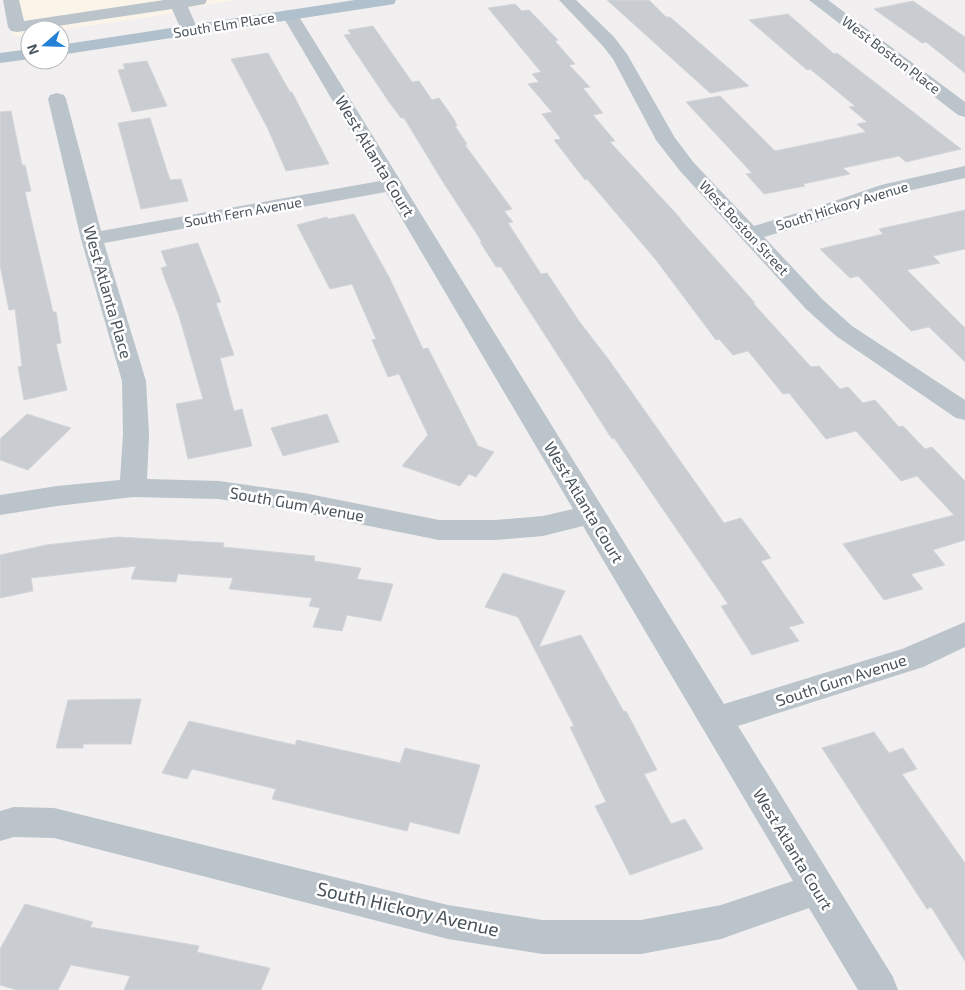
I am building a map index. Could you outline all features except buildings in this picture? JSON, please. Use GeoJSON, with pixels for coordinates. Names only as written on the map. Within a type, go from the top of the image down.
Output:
{"type":"FeatureCollection","features":[{"type":"Feature","properties":{"kind":"main road","name":"South Elm Place"},"geometry":{"type":"LineString","coordinates":[[70,48],[363,2],[388,0]]}},
{"type":"Feature","properties":{"kind":"main road"},"geometry":{"type":"LineString","coordinates":[[0,58],[20,55]]}},
{"type":"Feature","properties":{"kind":"street"},"geometry":{"type":"LineString","coordinates":[[11,0],[8,28],[199,0]]}},
{"type":"Feature","properties":{"kind":"street","name":"West Boston Street"},"geometry":{"type":"LineString","coordinates":[[567,0],[608,41],[621,58],[666,140],[687,167],[814,304],[844,331],[965,412]]}},
{"type":"Feature","properties":{"kind":"street","name":"West Boston Place"},"geometry":{"type":"LineString","coordinates":[[816,0],[965,111]]}},
{"type":"Feature","properties":{"kind":"street"},"geometry":{"type":"LineString","coordinates":[[177,2],[189,30]]}},
{"type":"Feature","properties":{"kind":"street","name":"West Atlanta Court"},"geometry":{"type":"LineString","coordinates":[[290,15],[879,990]]}},
{"type":"Feature","properties":{"kind":"street","name":"West Atlanta Place"},"geometry":{"type":"LineString","coordinates":[[57,99],[92,239],[134,381],[136,434],[133,488]]}},
{"type":"Feature","properties":{"kind":"street","name":"South Hickory Avenue"},"geometry":{"type":"LineString","coordinates":[[749,234],[822,213],[888,189],[965,172]]}},
{"type":"Feature","properties":{"kind":"street","name":"South Fern Avenue"},"geometry":{"type":"LineString","coordinates":[[92,239],[393,185]]}},
{"type":"Feature","properties":{"kind":"street","name":"South Gum Avenue"},"geometry":{"type":"LineString","coordinates":[[0,505],[57,496],[133,488],[219,490],[304,502],[439,530],[495,530],[543,526],[592,514]]}},
{"type":"Feature","properties":{"kind":"street","name":"South Gum Avenue"},"geometry":{"type":"LineString","coordinates":[[715,720],[912,658],[965,634]]}},
{"type":"Feature","properties":{"kind":"street","name":"South Hickory Avenue"},"geometry":{"type":"LineString","coordinates":[[0,826],[14,822],[54,823],[448,922],[542,937],[641,937],[720,922],[817,889]]}},
{"type":"Feature","properties":{"kind":"shaded area"},"geometry":{"type":"Polygon","coordinates":[[[4,0],[237,0],[192,7],[169,14],[70,29],[70,20],[20,20],[20,36],[13,37],[4,0]]]}}]}
